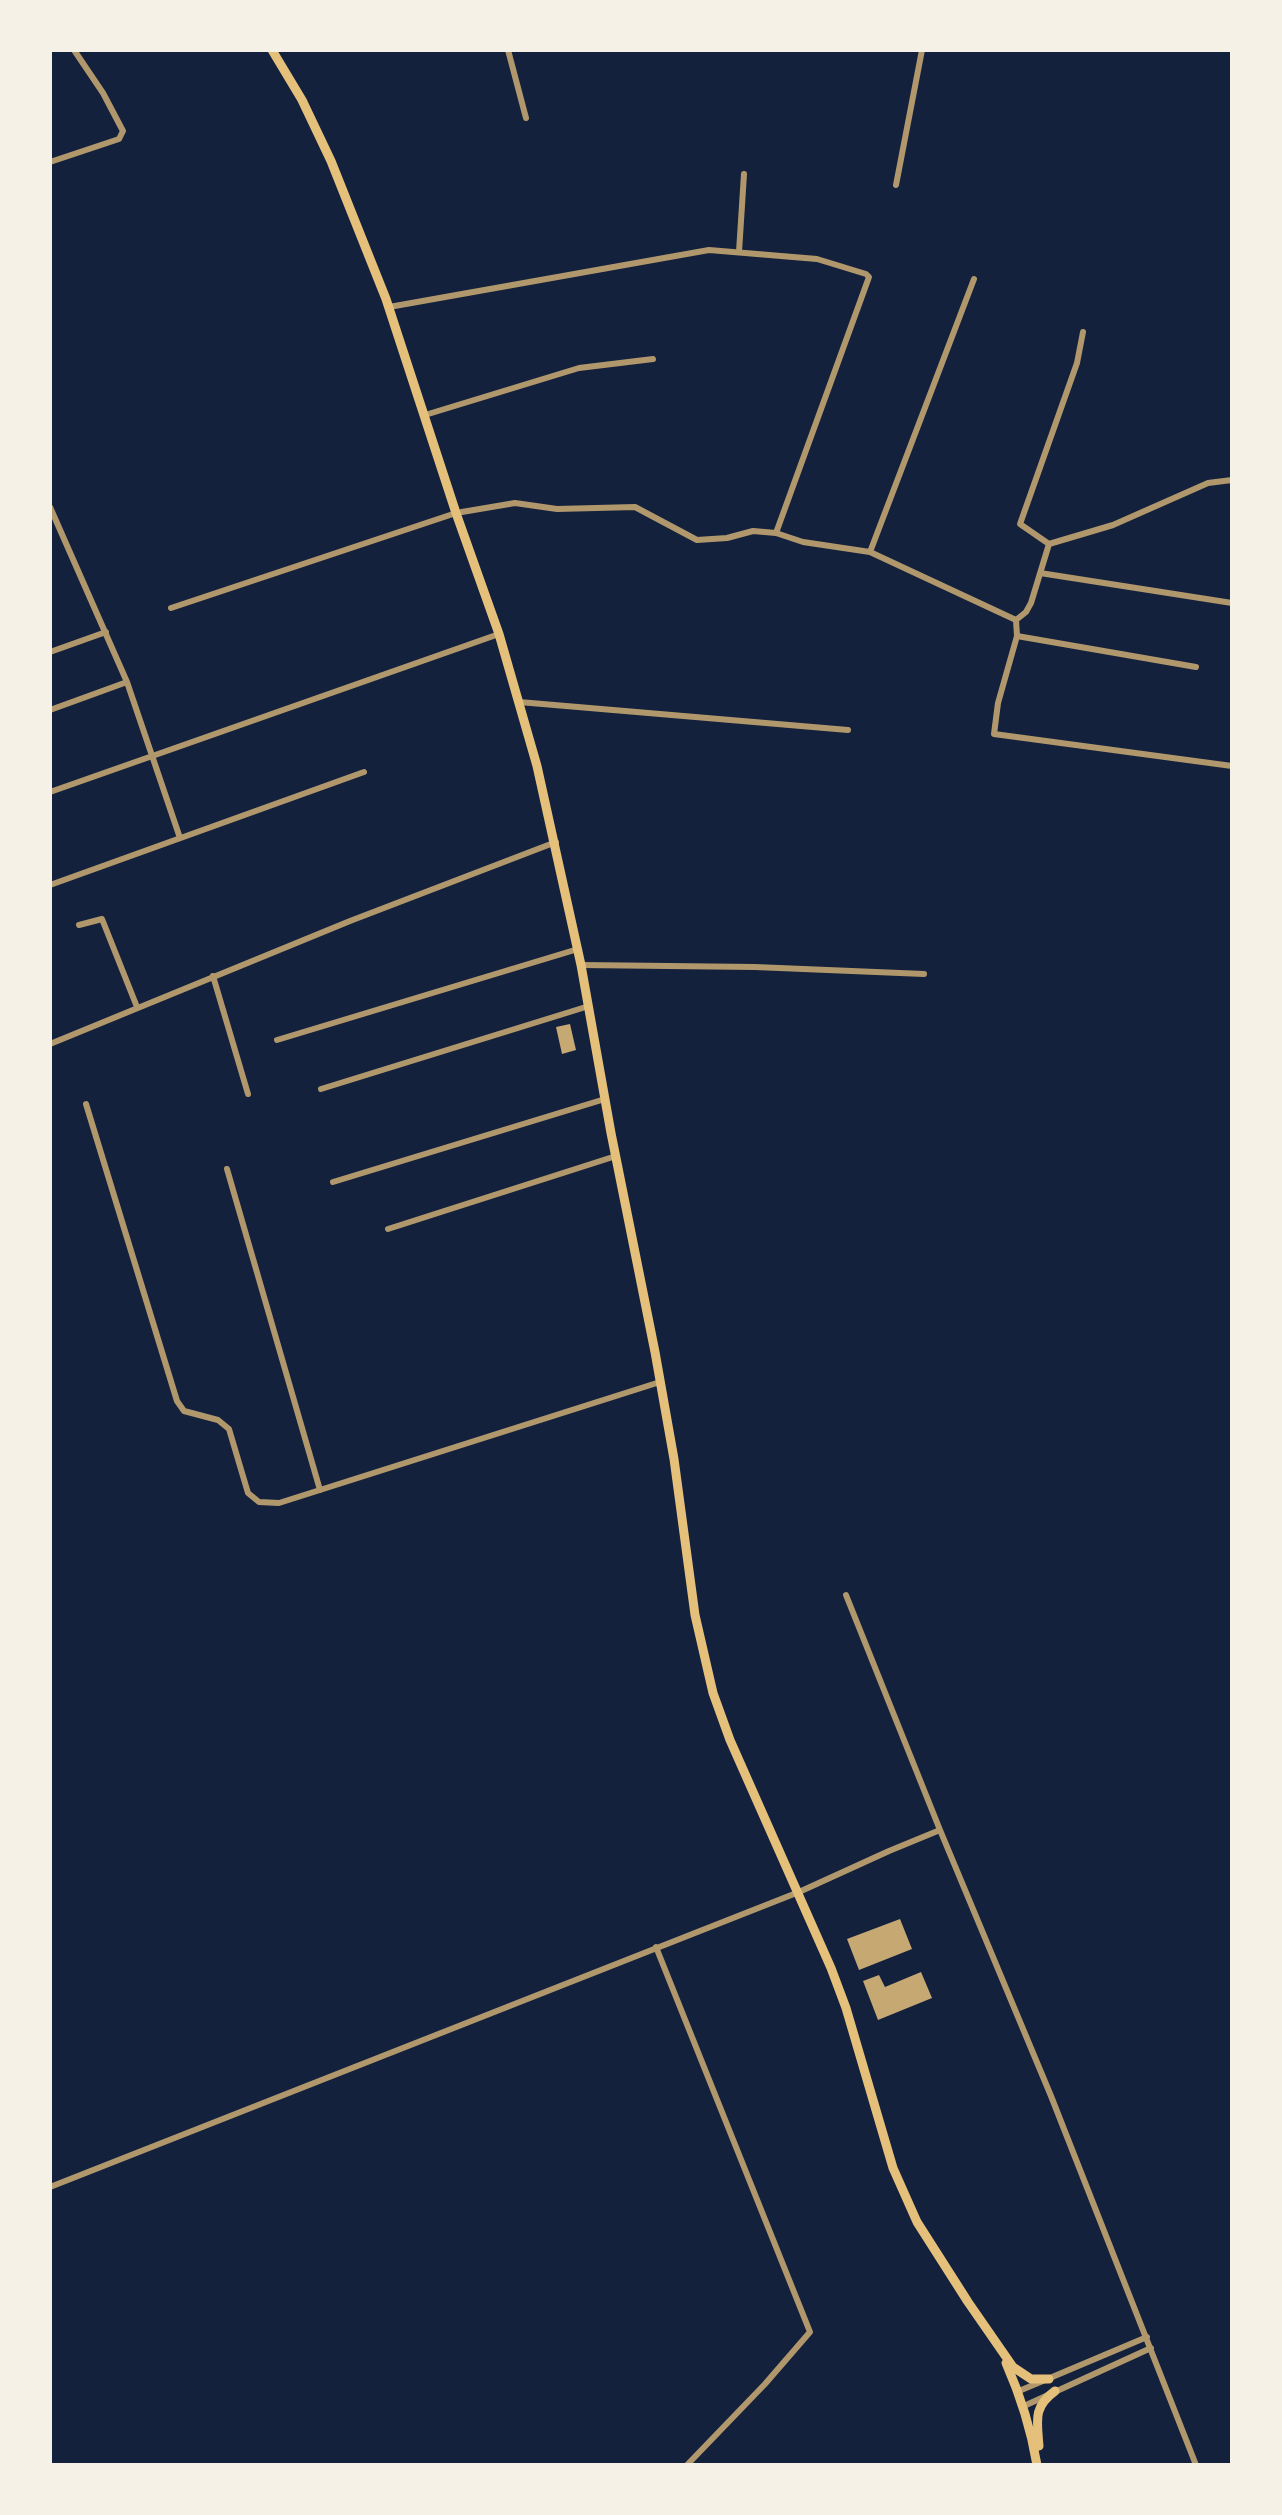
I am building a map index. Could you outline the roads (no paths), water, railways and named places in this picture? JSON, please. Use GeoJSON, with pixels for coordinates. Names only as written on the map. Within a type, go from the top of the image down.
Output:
{"type":"FeatureCollection","features":[{"type":"Feature","properties":{"kind":"main road"},"geometry":{"type":"LineString","coordinates":[[272,50],[302,100],[331,161],[389,307],[519,702],[556,842],[578,949],[674,1459],[695,1615],[713,1693],[730,1740],[831,1968],[846,2008],[893,2168],[917,2222],[1013,2367],[1031,2379],[1049,2379]]}},
{"type":"Feature","properties":{"kind":"main road"},"geometry":{"type":"LineString","coordinates":[[988,2333],[1019,2391],[1038,2465]]}},
{"type":"Feature","properties":{"kind":"main road"},"geometry":{"type":"LineString","coordinates":[[1038,2465],[1037,2415],[1044,2399],[1055,2391]]}},
{"type":"Feature","properties":{"kind":"street"},"geometry":{"type":"LineString","coordinates":[[50,162],[119,139],[123,131],[103,93],[74,50]]}},
{"type":"Feature","properties":{"kind":"street"},"geometry":{"type":"LineString","coordinates":[[508,50],[526,118]]}},
{"type":"Feature","properties":{"kind":"street"},"geometry":{"type":"LineString","coordinates":[[896,185],[922,50]]}},
{"type":"Feature","properties":{"kind":"street"},"geometry":{"type":"LineString","coordinates":[[739,252],[744,174]]}},
{"type":"Feature","properties":{"kind":"street"},"geometry":{"type":"LineString","coordinates":[[389,307],[709,250],[817,259],[869,277],[776,533]]}},
{"type":"Feature","properties":{"kind":"street"},"geometry":{"type":"LineString","coordinates":[[870,552],[974,279]]}},
{"type":"Feature","properties":{"kind":"street"},"geometry":{"type":"LineString","coordinates":[[1049,544],[1020,524],[1077,363],[1083,332]]}},
{"type":"Feature","properties":{"kind":"street"},"geometry":{"type":"LineString","coordinates":[[425,415],[579,368],[653,359]]}},
{"type":"Feature","properties":{"kind":"street"},"geometry":{"type":"LineString","coordinates":[[1049,544],[1113,525],[1208,483],[1232,480]]}},
{"type":"Feature","properties":{"kind":"street"},"geometry":{"type":"LineString","coordinates":[[171,608],[456,513],[515,503],[557,509],[635,507],[697,540],[727,538],[753,531],[870,552],[1016,620]]}},
{"type":"Feature","properties":{"kind":"street"},"geometry":{"type":"LineString","coordinates":[[50,507],[127,682],[180,838]]}},
{"type":"Feature","properties":{"kind":"street"},"geometry":{"type":"LineString","coordinates":[[1016,620],[1031,603],[1049,544]]}},
{"type":"Feature","properties":{"kind":"street"},"geometry":{"type":"LineString","coordinates":[[1040,573],[1232,603]]}},
{"type":"Feature","properties":{"kind":"street"},"geometry":{"type":"LineString","coordinates":[[1016,620],[1017,636],[998,703],[994,734],[1232,766]]}},
{"type":"Feature","properties":{"kind":"street"},"geometry":{"type":"LineString","coordinates":[[50,652],[106,632]]}},
{"type":"Feature","properties":{"kind":"street"},"geometry":{"type":"LineString","coordinates":[[50,792],[499,634]]}},
{"type":"Feature","properties":{"kind":"street"},"geometry":{"type":"LineString","coordinates":[[1017,636],[1196,667]]}},
{"type":"Feature","properties":{"kind":"street"},"geometry":{"type":"LineString","coordinates":[[50,710],[127,682]]}},
{"type":"Feature","properties":{"kind":"street"},"geometry":{"type":"LineString","coordinates":[[519,702],[848,730]]}},
{"type":"Feature","properties":{"kind":"street"},"geometry":{"type":"LineString","coordinates":[[50,885],[364,772]]}},
{"type":"Feature","properties":{"kind":"street"},"geometry":{"type":"LineString","coordinates":[[50,1044],[213,976],[556,842]]}},
{"type":"Feature","properties":{"kind":"street"},"geometry":{"type":"LineString","coordinates":[[79,925],[102,919],[137,1007]]}},
{"type":"Feature","properties":{"kind":"street"},"geometry":{"type":"LineString","coordinates":[[277,1040],[578,949]]}},
{"type":"Feature","properties":{"kind":"street"},"geometry":{"type":"LineString","coordinates":[[581,965],[755,967],[924,974]]}},
{"type":"Feature","properties":{"kind":"street"},"geometry":{"type":"LineString","coordinates":[[213,976],[248,1094]]}},
{"type":"Feature","properties":{"kind":"street"},"geometry":{"type":"LineString","coordinates":[[321,1089],[589,1006]]}},
{"type":"Feature","properties":{"kind":"street"},"geometry":{"type":"LineString","coordinates":[[333,1182],[605,1099]]}},
{"type":"Feature","properties":{"kind":"street"},"geometry":{"type":"LineString","coordinates":[[86,1104],[177,1401],[184,1411],[218,1420],[229,1429],[248,1493],[259,1502],[279,1503],[660,1382]]}},
{"type":"Feature","properties":{"kind":"street"},"geometry":{"type":"LineString","coordinates":[[388,1229],[616,1156]]}},
{"type":"Feature","properties":{"kind":"street"},"geometry":{"type":"LineString","coordinates":[[227,1169],[320,1490]]}},
{"type":"Feature","properties":{"kind":"street"},"geometry":{"type":"LineString","coordinates":[[846,1595],[1051,2096],[1196,2465]]}},
{"type":"Feature","properties":{"kind":"street"},"geometry":{"type":"LineString","coordinates":[[50,2187],[799,1892],[940,1830]]}},
{"type":"Feature","properties":{"kind":"street"},"geometry":{"type":"LineString","coordinates":[[656,1947],[810,2332],[687,2465]]}},
{"type":"Feature","properties":{"kind":"street"},"geometry":{"type":"LineString","coordinates":[[1019,2391],[1147,2337]]}},
{"type":"Feature","properties":{"kind":"street"},"geometry":{"type":"LineString","coordinates":[[1024,2406],[1151,2348]]}}]}
